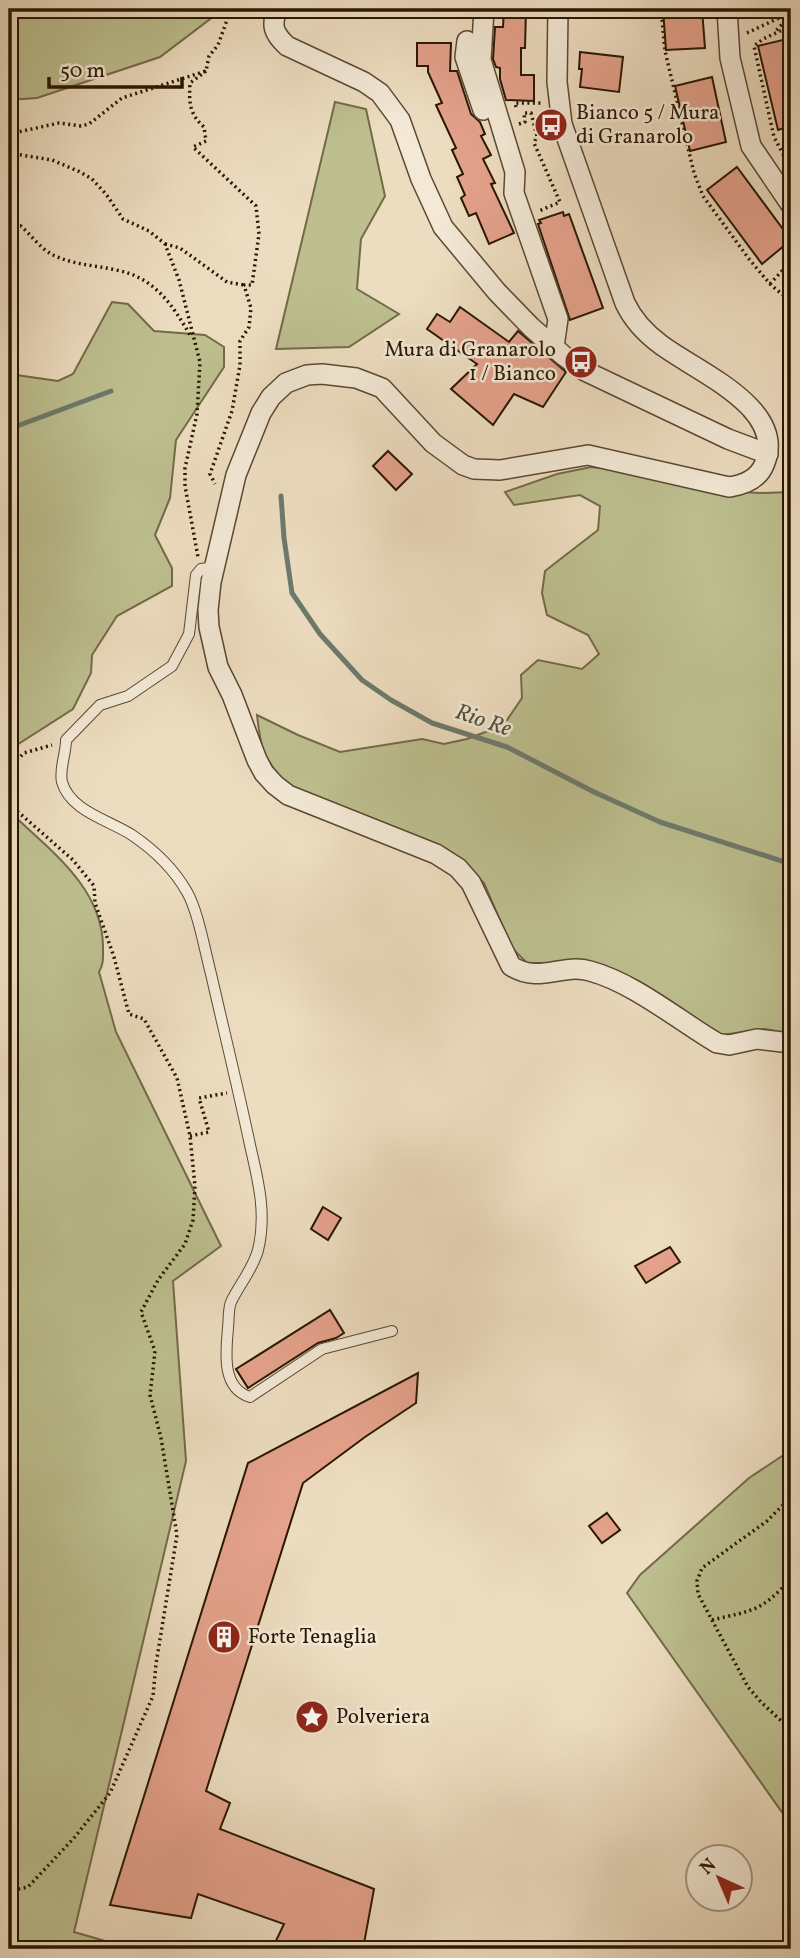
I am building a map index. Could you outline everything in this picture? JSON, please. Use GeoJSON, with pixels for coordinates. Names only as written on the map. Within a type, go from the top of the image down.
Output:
{"type":"FeatureCollection","features":[{"type":"Feature","properties":{"kind":"street"},"geometry":{"type":"LineString","coordinates":[[278,9],[273,29],[287,46],[364,82],[388,102],[400,120],[421,179],[443,227],[468,260],[531,327],[585,371],[728,439],[768,454]]}},
{"type":"Feature","properties":{"kind":"street"},"geometry":{"type":"LineString","coordinates":[[484,9],[481,60],[510,123],[515,172],[513,193]]}},
{"type":"Feature","properties":{"kind":"street"},"geometry":{"type":"LineString","coordinates":[[558,9],[557,82],[562,124],[625,303],[639,327],[758,414],[766,432],[768,454],[763,467],[756,476],[739,486],[729,487],[588,455],[500,470],[474,469],[463,465],[433,443],[382,388],[347,377],[307,375],[286,383],[265,405],[236,475],[228,511],[208,568],[208,611],[212,643],[218,667],[257,760],[275,785],[288,795],[436,854],[458,869],[471,883],[511,966],[522,973],[532,975],[590,971],[627,987],[718,1043],[729,1045],[757,1039],[791,1043]]}},
{"type":"Feature","properties":{"kind":"street"},"geometry":{"type":"LineString","coordinates":[[727,9],[730,58],[751,146],[791,205]]}},
{"type":"Feature","properties":{"kind":"street"},"geometry":{"type":"LineString","coordinates":[[467,41],[465,57],[558,319],[554,347]]}},
{"type":"Feature","properties":{"kind":"lane"},"geometry":{"type":"LineString","coordinates":[[208,568],[196,575],[189,634],[172,666],[128,696],[100,705],[66,740],[61,774],[68,794],[79,806],[132,835],[167,863],[189,894],[239,1091],[263,1203],[258,1250],[230,1304],[226,1354],[234,1387],[250,1397],[322,1349],[391,1331]]}},
{"type":"Feature","properties":{"kind":"path"},"geometry":{"type":"LineString","coordinates":[[164,244],[180,248],[227,282],[252,285],[259,234],[256,206],[193,148],[206,142],[204,127],[192,117],[189,103],[190,83],[206,71],[209,57],[218,45],[231,9]]}},
{"type":"Feature","properties":{"kind":"path"},"geometry":{"type":"LineString","coordinates":[[661,9],[665,51],[694,173],[703,196],[770,284],[791,302]]}},
{"type":"Feature","properties":{"kind":"path"},"geometry":{"type":"LineString","coordinates":[[728,38],[739,36],[783,16],[784,22],[772,35]]}},
{"type":"Feature","properties":{"kind":"path"},"geometry":{"type":"LineString","coordinates":[[791,26],[754,46],[774,137],[791,169]]}},
{"type":"Feature","properties":{"kind":"path"},"geometry":{"type":"LineString","coordinates":[[9,134],[58,123],[81,127],[89,124],[122,98],[206,71]]}},
{"type":"Feature","properties":{"kind":"path"},"geometry":{"type":"LineString","coordinates":[[516,111],[515,103],[542,102],[543,114]]}},
{"type":"Feature","properties":{"kind":"path"},"geometry":{"type":"LineString","coordinates":[[510,123],[525,122],[524,113],[531,113],[537,136],[534,143],[560,202],[528,215]]}},
{"type":"Feature","properties":{"kind":"path"},"geometry":{"type":"LineString","coordinates":[[783,155],[791,150]]}},
{"type":"Feature","properties":{"kind":"path"},"geometry":{"type":"LineString","coordinates":[[9,153],[52,160],[78,171],[99,187],[123,219],[149,231],[164,244],[179,280],[193,340]]}},
{"type":"Feature","properties":{"kind":"path"},"geometry":{"type":"LineString","coordinates":[[9,226],[21,226],[51,254],[85,266],[125,272],[149,282],[170,302],[193,340],[198,350],[201,380],[195,428],[185,468],[185,486],[195,546],[208,568]]}},
{"type":"Feature","properties":{"kind":"path"},"geometry":{"type":"LineString","coordinates":[[770,284],[791,261]]}},
{"type":"Feature","properties":{"kind":"path"},"geometry":{"type":"LineString","coordinates":[[228,511],[210,474],[232,411],[240,365],[240,341],[249,327],[251,309],[244,285]]}},
{"type":"Feature","properties":{"kind":"path"},"geometry":{"type":"LineString","coordinates":[[9,768],[24,754],[66,740]]}},
{"type":"Feature","properties":{"kind":"path"},"geometry":{"type":"LineString","coordinates":[[9,804],[72,860],[94,886],[94,903],[114,957],[129,1014],[144,1019],[177,1078],[190,1136],[195,1186],[193,1220],[185,1244],[158,1280],[141,1312],[155,1351],[150,1395],[161,1438],[177,1535],[153,1696],[110,1793],[74,1838],[28,1886],[9,1891]]}},
{"type":"Feature","properties":{"kind":"path"},"geometry":{"type":"LineString","coordinates":[[190,1136],[209,1132],[199,1098],[239,1091]]}},
{"type":"Feature","properties":{"kind":"path"},"geometry":{"type":"LineString","coordinates":[[791,1497],[767,1521],[702,1568],[697,1581],[698,1594],[748,1687],[791,1730]]}},
{"type":"Feature","properties":{"kind":"path"},"geometry":{"type":"LineString","coordinates":[[712,1619],[743,1614],[765,1605],[791,1579]]}},
{"type":"Feature","properties":{"kind":"path"},"geometry":{"type":"LineString","coordinates":[[791,1631],[791,1640]]}},
{"type":"Feature","properties":{"kind":"green space"},"geometry":{"type":"Polygon","coordinates":[[[9,9],[217,9],[214,16],[160,57],[37,98],[9,100],[9,9]]]}},
{"type":"Feature","properties":{"kind":"green space"},"geometry":{"type":"Polygon","coordinates":[[[335,102],[366,109],[385,196],[361,239],[357,289],[399,314],[349,347],[276,349],[335,102]]]}},
{"type":"Feature","properties":{"kind":"green space"},"geometry":{"type":"Polygon","coordinates":[[[112,302],[128,304],[154,331],[205,335],[224,347],[224,367],[176,440],[170,498],[155,535],[172,568],[172,586],[117,616],[92,655],[91,673],[73,709],[9,750],[9,374],[58,381],[73,374],[112,302]]]}},
{"type":"Feature","properties":{"kind":"green space"},"geometry":{"type":"Polygon","coordinates":[[[591,467],[629,471],[695,489],[791,492],[791,1034],[765,1029],[721,1035],[583,963],[527,963],[512,948],[484,883],[453,853],[287,785],[264,753],[257,715],[340,752],[422,739],[444,744],[488,731],[507,720],[522,698],[521,675],[538,660],[582,669],[599,654],[588,635],[547,615],[542,593],[545,571],[598,530],[600,506],[580,495],[514,505],[505,492],[557,474],[591,467]]]}},
{"type":"Feature","properties":{"kind":"green space"},"geometry":{"type":"Polygon","coordinates":[[[9,811],[70,870],[93,905],[103,946],[99,972],[116,1032],[221,1246],[173,1281],[186,1461],[74,1932],[133,1949],[9,1949],[9,811]]]}},
{"type":"Feature","properties":{"kind":"green space"},"geometry":{"type":"Polygon","coordinates":[[[791,1450],[791,1825],[627,1593],[640,1575],[749,1478],[791,1450]]]}},
{"type":"Feature","properties":{"kind":"building"},"geometry":{"type":"Polygon","coordinates":[[[504,9],[526,9],[521,75],[534,75],[534,101],[506,100],[500,68],[496,67],[493,59],[495,27],[503,27],[504,9]]]}},
{"type":"Feature","properties":{"kind":"building"},"geometry":{"type":"Polygon","coordinates":[[[663,9],[702,9],[705,48],[666,50],[663,9]]]}},
{"type":"Feature","properties":{"kind":"building"},"geometry":{"type":"Polygon","coordinates":[[[791,38],[791,126],[778,130],[758,46],[791,38]]]}},
{"type":"Feature","properties":{"kind":"building"},"geometry":{"type":"Polygon","coordinates":[[[417,43],[451,43],[450,71],[457,71],[471,114],[480,122],[485,134],[481,136],[491,155],[483,159],[495,183],[491,184],[514,233],[489,244],[476,213],[469,216],[461,198],[465,195],[457,177],[463,174],[452,150],[456,148],[436,105],[442,103],[428,72],[428,66],[417,66],[417,43]]]}},
{"type":"Feature","properties":{"kind":"building"},"geometry":{"type":"Polygon","coordinates":[[[580,52],[623,57],[619,92],[580,87],[580,52]]]}},
{"type":"Feature","properties":{"kind":"building"},"geometry":{"type":"Polygon","coordinates":[[[712,77],[726,142],[690,151],[675,86],[712,77]]]}},
{"type":"Feature","properties":{"kind":"building"},"geometry":{"type":"Polygon","coordinates":[[[737,167],[791,240],[762,264],[707,190],[737,167]]]}},
{"type":"Feature","properties":{"kind":"building"},"geometry":{"type":"Polygon","coordinates":[[[563,212],[564,216],[569,214],[603,308],[570,320],[538,224],[541,223],[539,220],[563,212]]]}},
{"type":"Feature","properties":{"kind":"building"},"geometry":{"type":"Polygon","coordinates":[[[460,307],[509,342],[518,331],[566,372],[543,407],[514,394],[493,425],[451,389],[477,364],[427,329],[437,314],[450,322],[460,307]]]}},
{"type":"Feature","properties":{"kind":"building"},"geometry":{"type":"Polygon","coordinates":[[[388,451],[412,474],[396,490],[373,466],[388,451]]]}},
{"type":"Feature","properties":{"kind":"building"},"geometry":{"type":"Polygon","coordinates":[[[323,1207],[341,1218],[328,1240],[311,1229],[323,1207]]]}},
{"type":"Feature","properties":{"kind":"building"},"geometry":{"type":"Polygon","coordinates":[[[670,1247],[680,1262],[646,1283],[635,1266],[670,1247]]]}},
{"type":"Feature","properties":{"kind":"building"},"geometry":{"type":"Polygon","coordinates":[[[330,1310],[344,1333],[318,1343],[248,1388],[236,1369],[330,1310]]]}},
{"type":"Feature","properties":{"kind":"building","name":"Forte Tenaglia"},"geometry":{"type":"Polygon","coordinates":[[[418,1373],[416,1403],[303,1483],[206,1791],[230,1803],[220,1829],[374,1889],[363,1949],[272,1949],[284,1924],[198,1894],[191,1918],[110,1905],[248,1463],[418,1373]]]}},
{"type":"Feature","properties":{"kind":"building"},"geometry":{"type":"Polygon","coordinates":[[[607,1513],[620,1530],[602,1543],[589,1526],[607,1513]]]}},
{"type":"Feature","properties":{"kind":"waterway"},"geometry":{"type":"LineString","coordinates":[[9,429],[111,391]]}},
{"type":"Feature","properties":{"kind":"waterway","name":"Rio Re"},"geometry":{"type":"LineString","coordinates":[[281,496],[292,593],[320,634],[362,680],[432,723],[507,747],[594,792],[660,822],[791,864]]}},
{"type":"Feature","properties":{"kind":"place","name":"Bianco 5 / Mura di Granarolo"},"geometry":{"type":"Point","coordinates":[551,125]}},
{"type":"Feature","properties":{"kind":"place","name":"Mura di Granarolo 1 / Bianco"},"geometry":{"type":"Point","coordinates":[581,362]}},
{"type":"Feature","properties":{"kind":"place","name":"Forte Tenaglia"},"geometry":{"type":"Point","coordinates":[224,1637]}},
{"type":"Feature","properties":{"kind":"place","name":"Polveriera"},"geometry":{"type":"Point","coordinates":[312,1717]}}]}
